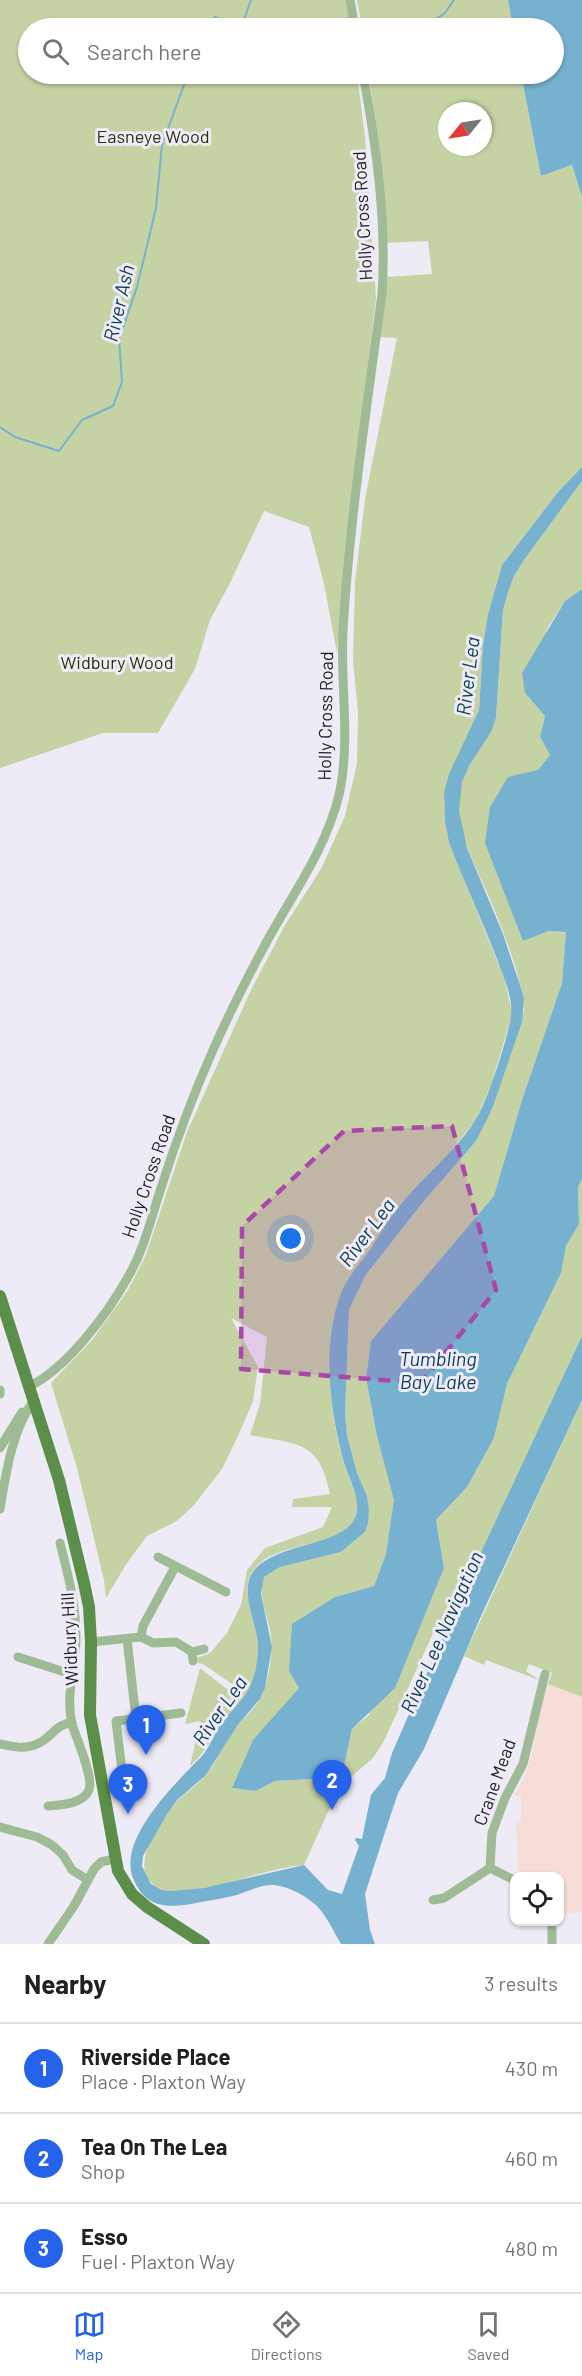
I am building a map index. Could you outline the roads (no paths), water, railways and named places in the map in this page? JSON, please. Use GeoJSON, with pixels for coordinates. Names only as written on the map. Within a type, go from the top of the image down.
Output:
{"type":"FeatureCollection","features":[{"type":"Feature","properties":{"kind":"main road","name":"Widbury Hill"},"geometry":{"type":"LineString","coordinates":[[0,1296],[30,1386],[31,1404],[65,1499],[84,1582],[91,1642],[90,1715],[106,1798],[114,1859],[122,1880],[132,1894],[157,1915],[204,1944]]}},
{"type":"Feature","properties":{"kind":"street"},"geometry":{"type":"LineString","coordinates":[[350,0],[353,18]]}},
{"type":"Feature","properties":{"kind":"street","name":"Holly Cross Road"},"geometry":{"type":"LineString","coordinates":[[30,1386],[56,1368],[75,1348],[112,1302],[129,1276],[141,1248],[175,1146],[213,1050],[266,943],[314,860],[328,830],[338,797],[344,767],[342,670],[346,590],[359,454],[382,289],[383,246],[372,123],[365,84]]}},
{"type":"Feature","properties":{"kind":"street"},"geometry":{"type":"LineString","coordinates":[[0,1389],[0,1394]]}},
{"type":"Feature","properties":{"kind":"street"},"geometry":{"type":"LineString","coordinates":[[0,1448],[21,1413],[31,1404]]}},
{"type":"Feature","properties":{"kind":"street"},"geometry":{"type":"LineString","coordinates":[[0,1509],[9,1462],[31,1404]]}},
{"type":"Feature","properties":{"kind":"street"},"geometry":{"type":"LineString","coordinates":[[48,1806],[74,1802],[88,1791],[88,1776],[72,1723],[70,1696],[76,1625],[72,1593],[60,1543]]}},
{"type":"Feature","properties":{"kind":"street"},"geometry":{"type":"LineString","coordinates":[[158,1557],[175,1567],[180,1566],[226,1592]]}},
{"type":"Feature","properties":{"kind":"street"},"geometry":{"type":"LineString","coordinates":[[141,1637],[143,1626],[175,1567]]}},
{"type":"Feature","properties":{"kind":"street"},"geometry":{"type":"LineString","coordinates":[[91,1642],[141,1637],[153,1643],[176,1642],[193,1657],[204,1649]]}},
{"type":"Feature","properties":{"kind":"street"},"geometry":{"type":"LineString","coordinates":[[127,1639],[136,1719]]}},
{"type":"Feature","properties":{"kind":"street"},"geometry":{"type":"LineString","coordinates":[[18,1658],[71,1674]]}},
{"type":"Feature","properties":{"kind":"street","name":"Crane Mead"},"geometry":{"type":"LineString","coordinates":[[490,1868],[490,1847],[494,1825],[522,1764],[545,1674]]}},
{"type":"Feature","properties":{"kind":"street"},"geometry":{"type":"LineString","coordinates":[[125,1796],[116,1721],[181,1713]]}},
{"type":"Feature","properties":{"kind":"street"},"geometry":{"type":"LineString","coordinates":[[0,1744],[22,1748],[33,1746],[47,1739],[62,1724],[72,1723]]}},
{"type":"Feature","properties":{"kind":"street"},"geometry":{"type":"LineString","coordinates":[[78,1742],[94,1739]]}},
{"type":"Feature","properties":{"kind":"street"},"geometry":{"type":"LineString","coordinates":[[0,1827],[37,1837],[52,1845],[63,1855],[72,1870],[88,1880]]}},
{"type":"Feature","properties":{"kind":"street"},"geometry":{"type":"LineString","coordinates":[[48,1944],[98,1865],[114,1859]]}},
{"type":"Feature","properties":{"kind":"street"},"geometry":{"type":"LineString","coordinates":[[433,1900],[444,1898],[490,1868],[510,1878]]}},
{"type":"Feature","properties":{"kind":"street"},"geometry":{"type":"LineString","coordinates":[[552,1926],[552,1944]]}},
{"type":"Feature","properties":{"kind":"water"},"geometry":{"type":"Polygon","coordinates":[[[508,0],[582,0],[582,197],[572,165],[541,176],[523,84],[564,84],[564,18],[511,18],[508,0]]]}},
{"type":"Feature","properties":{"kind":"water"},"geometry":{"type":"Polygon","coordinates":[[[582,467],[582,481],[514,576],[503,610],[496,718],[491,732],[469,766],[462,782],[459,811],[467,848],[503,934],[520,985],[524,999],[522,1022],[492,1109],[476,1141],[424,1201],[365,1276],[349,1310],[345,1414],[347,1435],[357,1473],[367,1496],[369,1510],[365,1532],[341,1552],[280,1567],[264,1577],[261,1594],[272,1647],[265,1688],[260,1699],[237,1726],[206,1775],[177,1800],[167,1814],[143,1856],[142,1866],[151,1884],[162,1890],[171,1891],[204,1888],[304,1865],[328,1890],[342,1894],[359,1846],[355,1840],[356,1838],[362,1839],[371,1795],[385,1778],[392,1753],[457,1604],[582,1336],[582,1400],[481,1616],[424,1749],[398,1793],[365,1894],[370,1930],[375,1944],[341,1944],[317,1906],[299,1893],[277,1885],[263,1886],[237,1895],[190,1904],[161,1905],[145,1897],[138,1889],[130,1862],[134,1846],[141,1828],[152,1811],[205,1752],[221,1724],[248,1690],[256,1669],[258,1647],[248,1597],[250,1577],[255,1569],[267,1560],[331,1537],[344,1530],[353,1521],[357,1509],[356,1496],[338,1439],[331,1397],[331,1333],[341,1293],[350,1276],[394,1213],[451,1152],[476,1119],[502,1052],[511,1015],[509,993],[449,843],[445,822],[444,792],[449,774],[479,710],[483,645],[488,614],[502,565],[558,492],[582,467]]]}},
{"type":"Feature","properties":{"kind":"water","name":"Tumbling Bay Lake"},"geometry":{"type":"Polygon","coordinates":[[[582,589],[582,1179],[578,1187],[579,1224],[566,1246],[561,1273],[507,1384],[494,1438],[467,1487],[436,1520],[444,1568],[395,1688],[352,1729],[344,1766],[313,1779],[275,1781],[256,1791],[232,1788],[253,1740],[299,1688],[289,1671],[292,1624],[335,1597],[374,1586],[386,1554],[394,1500],[377,1436],[366,1378],[371,1341],[494,1196],[522,1100],[562,983],[566,932],[549,931],[523,941],[485,843],[490,807],[508,777],[538,770],[550,755],[540,737],[545,716],[525,693],[522,673],[565,601],[582,589]]]}},
{"type":"Feature","properties":{"kind":"waterway","name":"River Ash"},"geometry":{"type":"LineString","coordinates":[[245,18],[251,0]]}},
{"type":"Feature","properties":{"kind":"waterway"},"geometry":{"type":"LineString","coordinates":[[438,18],[445,13],[454,0]]}},
{"type":"Feature","properties":{"kind":"waterway","name":"River Ash"},"geometry":{"type":"LineString","coordinates":[[0,427],[15,437],[59,451],[82,420],[113,406],[122,382],[119,339],[137,287],[156,208],[162,145],[184,84]]}},
{"type":"Feature","properties":{"kind":"place","name":"Riverside Place"},"geometry":{"type":"Point","coordinates":[146,1755]}},
{"type":"Feature","properties":{"kind":"place","name":"Tea On The Lea"},"geometry":{"type":"Point","coordinates":[332,1810]}},
{"type":"Feature","properties":{"kind":"place","name":"Esso"},"geometry":{"type":"Point","coordinates":[128,1814]}},
{"type":"Feature","properties":{"kind":"park label","name":"Easneye Wood"},"geometry":{"type":"Point","coordinates":[153,136]}},
{"type":"Feature","properties":{"kind":"park label","name":"Widbury Wood"},"geometry":{"type":"Point","coordinates":[117,662]}},
{"type":"Feature","properties":{"kind":"water label","name":"River Lea"},"geometry":{"type":"Point","coordinates":[467,676]}},
{"type":"Feature","properties":{"kind":"water label","name":"River Lea"},"geometry":{"type":"Point","coordinates":[366,1232]}},
{"type":"Feature","properties":{"kind":"water label","name":"River Lee Navigation"},"geometry":{"type":"Point","coordinates":[441,1632]}},
{"type":"Feature","properties":{"kind":"water label","name":"River Lea"},"geometry":{"type":"Point","coordinates":[219,1710]}}]}
